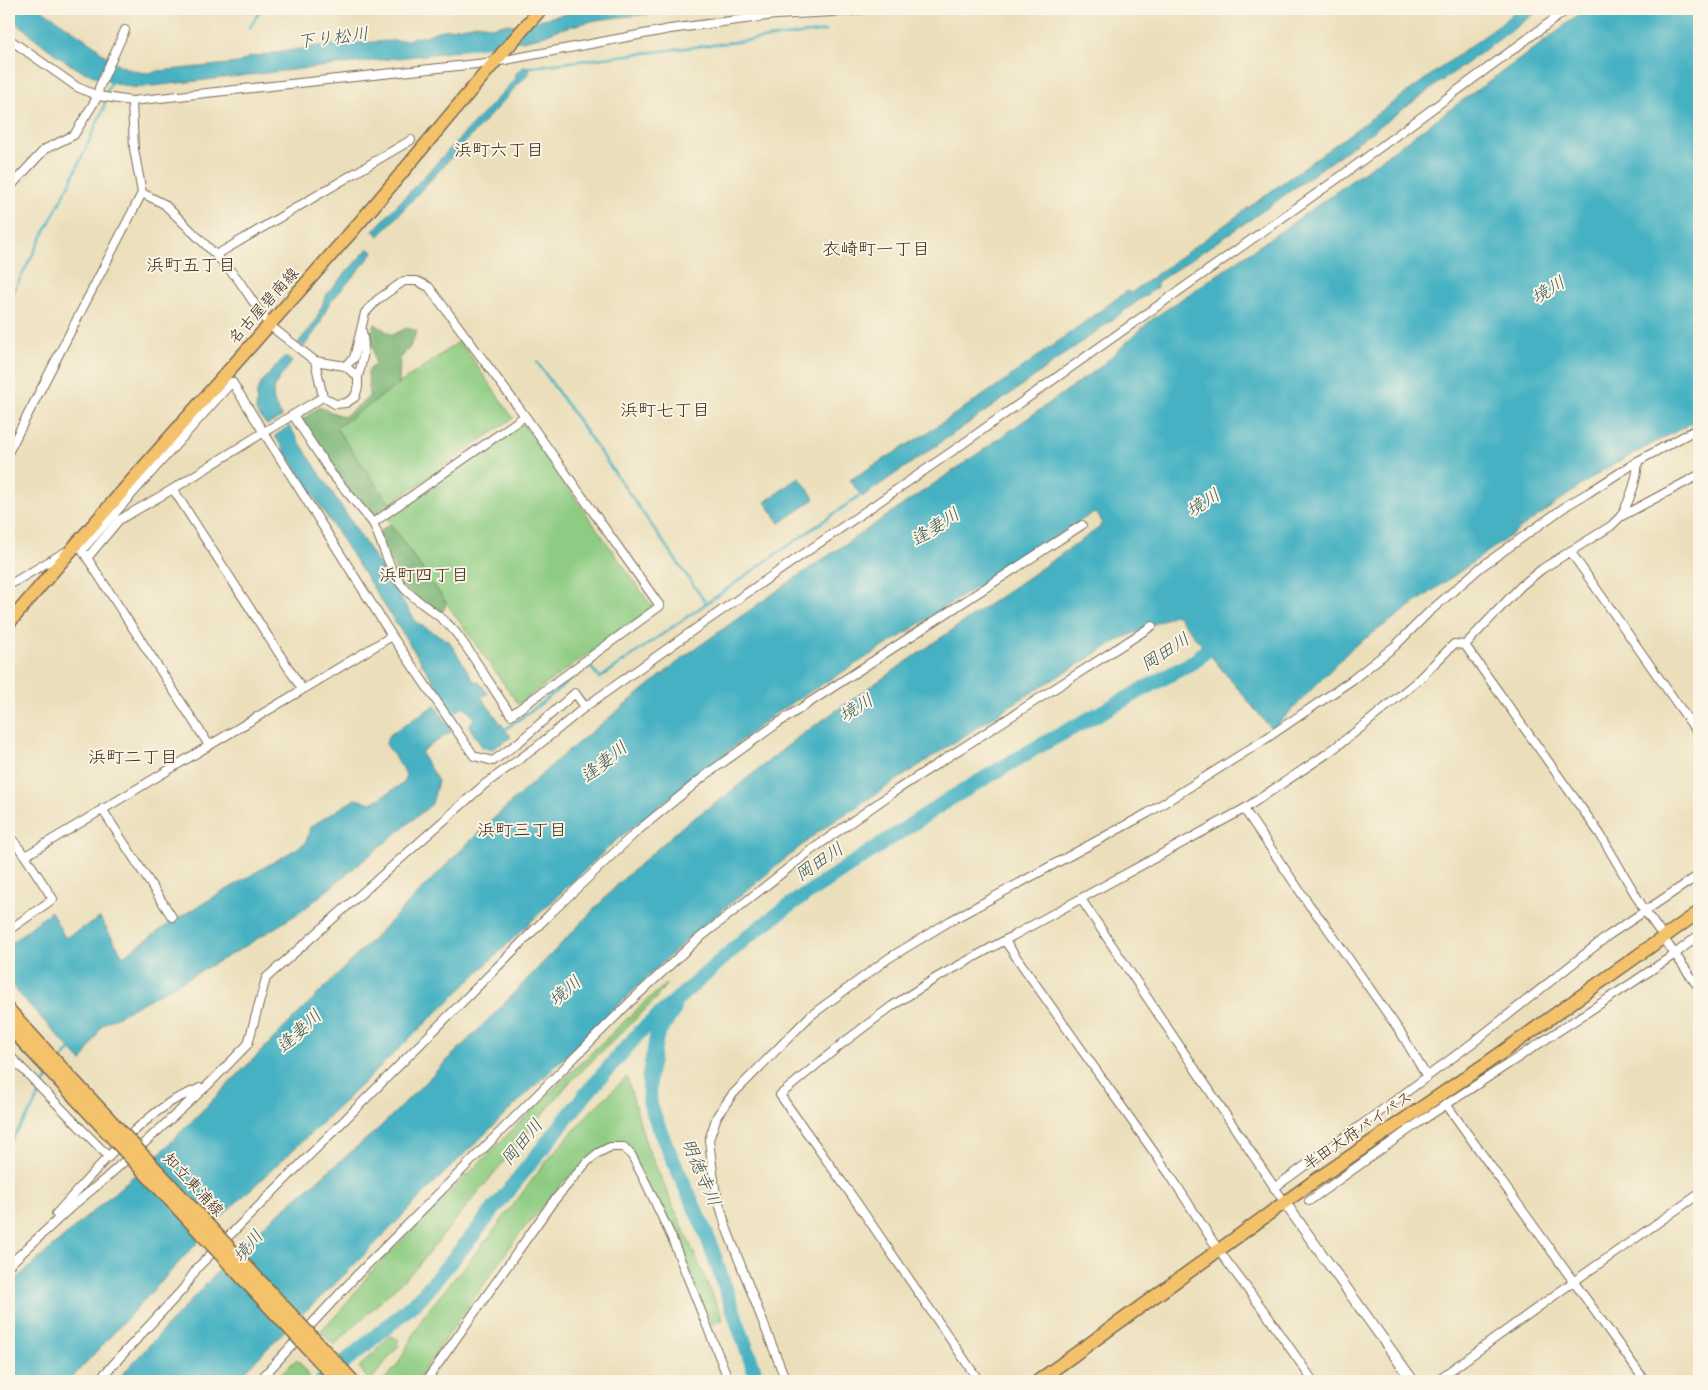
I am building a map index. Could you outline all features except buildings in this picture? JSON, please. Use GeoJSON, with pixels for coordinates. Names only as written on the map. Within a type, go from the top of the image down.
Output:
{"type":"FeatureCollection","features":[{"type":"Feature","properties":{"kind":"main road","name":"名古屋碧南線"},"geometry":{"type":"LineString","coordinates":[[9,623],[73,547],[355,228],[498,57],[541,9]]}},
{"type":"Feature","properties":{"kind":"main road","name":"半田大府パイパス"},"geometry":{"type":"LineString","coordinates":[[1038,1381],[1284,1203],[1484,1065],[1699,912]]}},
{"type":"Feature","properties":{"kind":"main road","name":"知立東浦線"},"geometry":{"type":"LineString","coordinates":[[9,1010],[44,1057],[338,1381]]}},
{"type":"Feature","properties":{"kind":"main road","name":"知立東浦線"},"geometry":{"type":"LineString","coordinates":[[9,1027],[44,1057],[353,1381]]}},
{"type":"Feature","properties":{"kind":"street"},"geometry":{"type":"LineString","coordinates":[[9,39],[77,87],[132,101],[498,57],[670,29],[776,15],[862,9]]}},
{"type":"Feature","properties":{"kind":"street"},"geometry":{"type":"LineString","coordinates":[[9,1265],[210,1082],[248,1044],[266,978],[485,784],[535,748],[585,706],[954,450],[1337,179],[1568,9]]}},
{"type":"Feature","properties":{"kind":"street"},"geometry":{"type":"LineString","coordinates":[[9,188],[45,149],[74,135],[99,94],[125,30]]}},
{"type":"Feature","properties":{"kind":"street"},"geometry":{"type":"LineString","coordinates":[[9,451],[142,193],[134,148],[132,101]]}},
{"type":"Feature","properties":{"kind":"street"},"geometry":{"type":"LineString","coordinates":[[216,255],[412,140]]}},
{"type":"Feature","properties":{"kind":"street"},"geometry":{"type":"LineString","coordinates":[[142,193],[164,204],[216,255],[237,278],[269,325],[315,361],[346,366],[358,377]]}},
{"type":"Feature","properties":{"kind":"street"},"geometry":{"type":"LineString","coordinates":[[293,415],[331,473],[373,522],[386,558],[403,587],[420,603],[442,618],[455,632],[511,715],[660,606],[525,416],[430,287],[417,280],[404,281],[377,300],[365,314],[354,358],[346,366]]}},
{"type":"Feature","properties":{"kind":"street"},"geometry":{"type":"LineString","coordinates":[[323,398],[335,404],[346,402],[355,397],[365,344],[361,329]]}},
{"type":"Feature","properties":{"kind":"street"},"geometry":{"type":"LineString","coordinates":[[315,361],[323,398]]}},
{"type":"Feature","properties":{"kind":"street"},"geometry":{"type":"LineString","coordinates":[[209,746],[82,550],[232,382],[392,636],[474,756],[492,761],[520,742],[574,693],[585,706]]}},
{"type":"Feature","properties":{"kind":"street"},"geometry":{"type":"LineString","coordinates":[[88,557],[119,520],[323,398]]}},
{"type":"Feature","properties":{"kind":"street"},"geometry":{"type":"LineString","coordinates":[[373,522],[525,416]]}},
{"type":"Feature","properties":{"kind":"street"},"geometry":{"type":"LineString","coordinates":[[786,1381],[726,1228],[715,1189],[709,1140],[717,1116],[732,1095],[810,1016],[889,958],[950,921],[1148,813],[1262,742],[1352,680],[1395,646],[1428,612],[1481,567],[1569,504],[1638,461],[1699,428]]}},
{"type":"Feature","properties":{"kind":"street"},"geometry":{"type":"LineString","coordinates":[[1620,518],[1637,480],[1638,461]]}},
{"type":"Feature","properties":{"kind":"street"},"geometry":{"type":"LineString","coordinates":[[1465,645],[1521,586],[1542,569],[1611,526],[1620,518],[1699,475]]}},
{"type":"Feature","properties":{"kind":"street"},"geometry":{"type":"LineString","coordinates":[[173,489],[302,688]]}},
{"type":"Feature","properties":{"kind":"street"},"geometry":{"type":"LineString","coordinates":[[98,1381],[183,1289],[198,1267],[553,911],[634,833],[707,774],[765,733],[1082,525]]}},
{"type":"Feature","properties":{"kind":"street"},"geometry":{"type":"LineString","coordinates":[[9,585],[73,547]]}},
{"type":"Feature","properties":{"kind":"street"},"geometry":{"type":"LineString","coordinates":[[1570,552],[1699,736]]}},
{"type":"Feature","properties":{"kind":"street"},"geometry":{"type":"LineString","coordinates":[[259,1381],[357,1275],[542,1089],[631,1002],[714,926],[810,851],[898,789],[1152,626]]}},
{"type":"Feature","properties":{"kind":"street"},"geometry":{"type":"LineString","coordinates":[[25,856],[302,688],[392,636]]}},
{"type":"Feature","properties":{"kind":"street"},"geometry":{"type":"LineString","coordinates":[[979,1381],[857,1203],[780,1095],[843,1043],[892,1006],[936,978],[1244,809],[1328,753],[1364,726],[1416,682],[1454,644],[1465,645],[1600,834],[1644,911],[1660,932]]}},
{"type":"Feature","properties":{"kind":"street"},"geometry":{"type":"LineString","coordinates":[[102,809],[172,917]]}},
{"type":"Feature","properties":{"kind":"street"},"geometry":{"type":"LineString","coordinates":[[1244,809],[1310,906],[1401,1033],[1427,1077]]}},
{"type":"Feature","properties":{"kind":"street"},"geometry":{"type":"LineString","coordinates":[[9,835],[53,899],[9,930]]}},
{"type":"Feature","properties":{"kind":"street"},"geometry":{"type":"LineString","coordinates":[[1274,1188],[1389,1106],[1609,935],[1699,875]]}},
{"type":"Feature","properties":{"kind":"street"},"geometry":{"type":"LineString","coordinates":[[1081,899],[1284,1203],[1413,1381]]}},
{"type":"Feature","properties":{"kind":"street"},"geometry":{"type":"LineString","coordinates":[[1309,1201],[1446,1104],[1675,954],[1699,935]]}},
{"type":"Feature","properties":{"kind":"street"},"geometry":{"type":"LineString","coordinates":[[1006,941],[1170,1175],[1218,1251],[1266,1314],[1313,1381]]}},
{"type":"Feature","properties":{"kind":"street"},"geometry":{"type":"LineString","coordinates":[[1667,943],[1699,988]]}},
{"type":"Feature","properties":{"kind":"street"},"geometry":{"type":"LineString","coordinates":[[9,1055],[108,1157]]}},
{"type":"Feature","properties":{"kind":"street"},"geometry":{"type":"LineString","coordinates":[[23,1251],[108,1157],[140,1126],[170,1102],[210,1082]]}},
{"type":"Feature","properties":{"kind":"street"},"geometry":{"type":"LineString","coordinates":[[1446,1104],[1644,1381]]}},
{"type":"Feature","properties":{"kind":"street"},"geometry":{"type":"LineString","coordinates":[[426,1381],[552,1204],[587,1162],[598,1152],[610,1147],[624,1147],[632,1156],[646,1183],[697,1298],[729,1381]]}},
{"type":"Feature","properties":{"kind":"street"},"geometry":{"type":"LineString","coordinates":[[1436,1381],[1699,1194]]}},
{"type":"Feature","properties":{"kind":"green space"},"geometry":{"type":"Polygon","coordinates":[[[375,324],[392,335],[407,328],[417,331],[410,347],[400,359],[399,384],[336,428],[390,504],[370,519],[298,423],[319,407],[344,417],[369,397],[368,372],[375,363],[371,332],[375,324]]]}},
{"type":"Feature","properties":{"kind":"green space"},"geometry":{"type":"Polygon","coordinates":[[[460,341],[513,418],[390,504],[336,428],[460,341]]]}},
{"type":"Feature","properties":{"kind":"green space"},"geometry":{"type":"Polygon","coordinates":[[[522,423],[653,608],[518,704],[387,519],[522,423]]]}},
{"type":"Feature","properties":{"kind":"green space"},"geometry":{"type":"Polygon","coordinates":[[[390,524],[446,603],[444,610],[436,614],[403,587],[379,535],[382,529],[390,524]]]}},
{"type":"Feature","properties":{"kind":"green space"},"geometry":{"type":"Polygon","coordinates":[[[667,983],[654,1001],[568,1084],[415,1269],[334,1345],[320,1331],[339,1313],[373,1269],[554,1088],[667,983]]]}},
{"type":"Feature","properties":{"kind":"green space"},"geometry":{"type":"Polygon","coordinates":[[[627,1077],[646,1144],[723,1319],[712,1325],[646,1183],[624,1147],[598,1153],[563,1182],[517,1237],[416,1381],[383,1381],[397,1366],[424,1315],[488,1238],[545,1163],[591,1111],[627,1077]]]}},
{"type":"Feature","properties":{"kind":"green space"},"geometry":{"type":"Polygon","coordinates":[[[390,1336],[399,1339],[397,1343],[399,1345],[371,1380],[367,1378],[359,1367],[390,1336]]]}},
{"type":"Feature","properties":{"kind":"green space"},"geometry":{"type":"Polygon","coordinates":[[[297,1359],[309,1378],[305,1381],[272,1381],[297,1359]]]}},
{"type":"Feature","properties":{"kind":"water"},"geometry":{"type":"Polygon","coordinates":[[[9,9],[41,9],[97,47],[116,63],[134,71],[151,73],[238,63],[250,57],[324,45],[408,40],[438,31],[478,24],[494,27],[504,24],[517,25],[587,9],[690,9],[596,20],[521,41],[498,41],[481,37],[472,39],[459,51],[135,88],[100,78],[71,65],[9,17],[9,9]]]}},
{"type":"Feature","properties":{"kind":"water"},"geometry":{"type":"Polygon","coordinates":[[[1517,9],[1541,9],[1260,213],[1157,282],[1157,287],[1009,395],[862,497],[850,480],[925,434],[1000,384],[1127,291],[1131,293],[1501,24],[1517,9]]]}},
{"type":"Feature","properties":{"kind":"water"},"geometry":{"type":"Polygon","coordinates":[[[1585,9],[1699,9],[1699,419],[1603,470],[1352,648],[1272,730],[1176,614],[1115,642],[1011,705],[818,832],[685,941],[429,1188],[236,1381],[116,1381],[247,1240],[378,1129],[495,1013],[622,880],[684,825],[724,797],[801,735],[1099,528],[1102,522],[1098,515],[1093,513],[898,638],[777,712],[614,842],[308,1136],[223,1215],[69,1381],[9,1381],[9,1285],[163,1150],[482,829],[563,755],[689,653],[1100,367],[1151,320],[1297,220],[1549,38],[1585,9]]]}},
{"type":"Feature","properties":{"kind":"water"},"geometry":{"type":"Polygon","coordinates":[[[523,66],[530,67],[529,73],[379,236],[373,231],[517,77],[515,75],[523,66]]]}},
{"type":"Feature","properties":{"kind":"water"},"geometry":{"type":"Polygon","coordinates":[[[368,248],[373,252],[370,257],[328,305],[320,324],[304,347],[298,343],[315,322],[327,294],[368,248]]]}},
{"type":"Feature","properties":{"kind":"water"},"geometry":{"type":"Polygon","coordinates":[[[285,356],[292,362],[277,382],[273,394],[274,401],[282,417],[267,425],[256,412],[257,392],[262,382],[285,356]]]}},
{"type":"Feature","properties":{"kind":"water"},"geometry":{"type":"Polygon","coordinates":[[[289,426],[417,623],[449,641],[474,681],[480,683],[488,694],[481,697],[511,737],[491,750],[482,747],[469,726],[474,718],[464,706],[451,716],[446,705],[447,702],[275,436],[289,426]]]}},
{"type":"Feature","properties":{"kind":"water"},"geometry":{"type":"Polygon","coordinates":[[[799,477],[815,499],[780,523],[765,502],[799,477]]]}},
{"type":"Feature","properties":{"kind":"water"},"geometry":{"type":"Polygon","coordinates":[[[435,705],[452,731],[422,751],[422,755],[438,781],[432,804],[302,911],[239,950],[102,1025],[82,1062],[9,983],[9,945],[51,911],[65,938],[100,918],[123,956],[173,921],[306,843],[310,827],[355,799],[372,803],[404,783],[406,774],[386,744],[388,736],[435,705]]]}},
{"type":"Feature","properties":{"kind":"waterway"},"geometry":{"type":"LineString","coordinates":[[250,27],[260,11],[257,9]]}},
{"type":"Feature","properties":{"kind":"waterway"},"geometry":{"type":"LineString","coordinates":[[530,67],[826,31]]}},
{"type":"Feature","properties":{"kind":"waterway","name":"下り松川"},"geometry":{"type":"LineString","coordinates":[[449,44],[510,37]]}},
{"type":"Feature","properties":{"kind":"waterway"},"geometry":{"type":"LineString","coordinates":[[9,300],[70,183],[103,110],[107,91],[112,80]]}},
{"type":"Feature","properties":{"kind":"waterway"},"geometry":{"type":"LineString","coordinates":[[537,362],[706,603]]}},
{"type":"Feature","properties":{"kind":"waterway"},"geometry":{"type":"LineString","coordinates":[[504,730],[589,665],[600,678],[862,494]]}},
{"type":"Feature","properties":{"kind":"waterway","name":"岡田川"},"geometry":{"type":"LineString","coordinates":[[322,1381],[420,1298],[586,1094],[639,1033],[747,937],[790,905],[948,800],[1034,749],[1195,661],[1220,637]]}},
{"type":"Feature","properties":{"kind":"waterway","name":"明徳寺川"},"geometry":{"type":"LineString","coordinates":[[674,1010],[657,1035],[649,1077],[650,1103],[660,1131],[706,1233],[758,1381]]}},
{"type":"Feature","properties":{"kind":"waterway"},"geometry":{"type":"LineString","coordinates":[[61,1061],[71,1048]]}},
{"type":"Feature","properties":{"kind":"waterway"},"geometry":{"type":"LineString","coordinates":[[9,1143],[31,1111],[49,1075]]}},
{"type":"Feature","properties":{"kind":"district","name":"浜町六丁目"},"geometry":{"type":"Point","coordinates":[499,151]}},
{"type":"Feature","properties":{"kind":"district","name":"衣崎町一丁目"},"geometry":{"type":"Point","coordinates":[876,250]}},
{"type":"Feature","properties":{"kind":"district","name":"浜町五丁目"},"geometry":{"type":"Point","coordinates":[191,266]}},
{"type":"Feature","properties":{"kind":"district","name":"浜町七丁目"},"geometry":{"type":"Point","coordinates":[665,411]}},
{"type":"Feature","properties":{"kind":"district","name":"浜町四丁目"},"geometry":{"type":"Point","coordinates":[424,576]}},
{"type":"Feature","properties":{"kind":"district","name":"浜町二丁目"},"geometry":{"type":"Point","coordinates":[133,758]}},
{"type":"Feature","properties":{"kind":"district","name":"浜町三丁目"},"geometry":{"type":"Point","coordinates":[522,831]}},
{"type":"Feature","properties":{"kind":"water label","name":"境川"},"geometry":{"type":"Point","coordinates":[1549,291]}},
{"type":"Feature","properties":{"kind":"water label","name":"境川"},"geometry":{"type":"Point","coordinates":[1204,504]}},
{"type":"Feature","properties":{"kind":"water label","name":"逢妻川"},"geometry":{"type":"Point","coordinates":[936,528]}},
{"type":"Feature","properties":{"kind":"water label","name":"境川"},"geometry":{"type":"Point","coordinates":[857,709]}},
{"type":"Feature","properties":{"kind":"water label","name":"逢妻川"},"geometry":{"type":"Point","coordinates":[605,763]}},
{"type":"Feature","properties":{"kind":"water label","name":"境川"},"geometry":{"type":"Point","coordinates":[566,992]}},
{"type":"Feature","properties":{"kind":"water label","name":"逢妻川"},"geometry":{"type":"Point","coordinates":[300,1032]}},
{"type":"Feature","properties":{"kind":"water label","name":"境川"},"geometry":{"type":"Point","coordinates":[249,1247]}}]}
